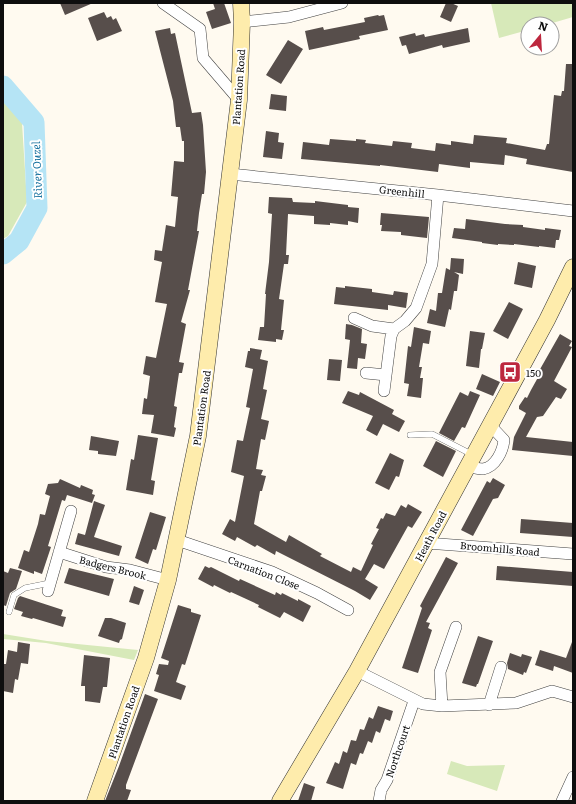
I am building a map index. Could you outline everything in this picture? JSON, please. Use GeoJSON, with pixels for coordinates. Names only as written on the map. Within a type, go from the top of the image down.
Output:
{"type":"FeatureCollection","features":[{"type":"Feature","properties":{"kind":"street"},"geometry":{"type":"LineString","coordinates":[[163,3],[200,29],[203,58],[239,100]]}},
{"type":"Feature","properties":{"kind":"street","name":"Plantation Road"},"geometry":{"type":"LineString","coordinates":[[95,801],[146,658],[168,580],[198,436],[239,100],[242,22],[241,3]]}},
{"type":"Feature","properties":{"kind":"street"},"geometry":{"type":"LineString","coordinates":[[242,22],[290,16],[342,3]]}},
{"type":"Feature","properties":{"kind":"street","name":"Greenhill"},"geometry":{"type":"LineString","coordinates":[[230,174],[438,194],[573,211]]}},
{"type":"Feature","properties":{"kind":"street"},"geometry":{"type":"LineString","coordinates":[[384,392],[391,336],[394,329],[405,321],[416,308],[432,264],[438,194]]}},
{"type":"Feature","properties":{"kind":"street","name":"Heath Road"},"geometry":{"type":"LineString","coordinates":[[280,801],[357,671],[490,425],[573,267]]}},
{"type":"Feature","properties":{"kind":"street"},"geometry":{"type":"LineString","coordinates":[[354,318],[372,326],[394,329]]}},
{"type":"Feature","properties":{"kind":"street"},"geometry":{"type":"LineString","coordinates":[[366,374],[386,375]]}},
{"type":"Feature","properties":{"kind":"street"},"geometry":{"type":"LineString","coordinates":[[470,461],[484,469],[494,464],[504,446],[504,440],[490,425]]}},
{"type":"Feature","properties":{"kind":"street"},"geometry":{"type":"LineString","coordinates":[[49,587],[71,511]]}},
{"type":"Feature","properties":{"kind":"street","name":"Carnation Close"},"geometry":{"type":"LineString","coordinates":[[177,540],[272,572],[317,593],[348,610]]}},
{"type":"Feature","properties":{"kind":"street","name":"Broomhills Road"},"geometry":{"type":"LineString","coordinates":[[426,542],[573,554]]}},
{"type":"Feature","properties":{"kind":"street","name":"Badgers Brook"},"geometry":{"type":"LineString","coordinates":[[59,552],[106,567],[130,570],[168,580]]}},
{"type":"Feature","properties":{"kind":"street"},"geometry":{"type":"LineString","coordinates":[[442,706],[440,672],[456,627]]}},
{"type":"Feature","properties":{"kind":"street"},"geometry":{"type":"LineString","coordinates":[[489,705],[501,667]]}},
{"type":"Feature","properties":{"kind":"street"},"geometry":{"type":"LineString","coordinates":[[357,671],[422,704],[442,706],[516,703],[552,691],[573,697]]}},
{"type":"Feature","properties":{"kind":"street","name":"Northcourt"},"geometry":{"type":"LineString","coordinates":[[380,801],[381,790],[387,780],[414,701]]}},
{"type":"Feature","properties":{"kind":"street"},"geometry":{"type":"LineString","coordinates":[[562,801],[573,777]]}},
{"type":"Feature","properties":{"kind":"lane"},"geometry":{"type":"LineString","coordinates":[[410,435],[432,434],[470,461]]}},
{"type":"Feature","properties":{"kind":"lane"},"geometry":{"type":"LineString","coordinates":[[9,612],[14,595],[25,588],[49,587]]}},
{"type":"Feature","properties":{"kind":"green space"},"geometry":{"type":"Polygon","coordinates":[[[491,3],[573,3],[573,17],[560,21],[560,16],[520,16],[520,32],[499,38],[491,3]]]}},
{"type":"Feature","properties":{"kind":"green space"},"geometry":{"type":"Polygon","coordinates":[[[3,98],[22,123],[27,202],[8,236],[3,239],[3,98]]]}},
{"type":"Feature","properties":{"kind":"green space"},"geometry":{"type":"Polygon","coordinates":[[[3,634],[47,641],[138,650],[134,660],[46,643],[3,639],[3,634]]]}},
{"type":"Feature","properties":{"kind":"green space"},"geometry":{"type":"Polygon","coordinates":[[[451,761],[467,766],[505,765],[497,791],[447,774],[451,761]]]}},
{"type":"Feature","properties":{"kind":"building"},"geometry":{"type":"Polygon","coordinates":[[[60,3],[93,3],[65,15],[60,3]]]}},
{"type":"Feature","properties":{"kind":"building"},"geometry":{"type":"Polygon","coordinates":[[[213,3],[224,3],[231,23],[212,29],[206,12],[215,9],[213,3]]]}},
{"type":"Feature","properties":{"kind":"building"},"geometry":{"type":"Polygon","coordinates":[[[446,3],[451,3],[458,6],[451,22],[440,17],[446,3]]]}},
{"type":"Feature","properties":{"kind":"building"},"geometry":{"type":"Polygon","coordinates":[[[104,12],[107,18],[111,16],[113,20],[116,18],[122,31],[97,41],[88,18],[104,12]]]}},
{"type":"Feature","properties":{"kind":"building"},"geometry":{"type":"Polygon","coordinates":[[[384,15],[388,30],[359,36],[360,39],[309,50],[305,31],[323,27],[324,30],[365,22],[364,18],[384,15]]]}},
{"type":"Feature","properties":{"kind":"building"},"geometry":{"type":"Polygon","coordinates":[[[170,28],[171,34],[175,33],[192,113],[201,112],[206,172],[204,194],[202,194],[199,213],[197,231],[199,231],[188,290],[190,290],[181,322],[186,324],[179,362],[184,363],[182,373],[179,373],[174,406],[177,407],[174,437],[151,433],[154,415],[142,414],[144,398],[147,399],[150,376],[143,374],[146,356],[156,358],[167,304],[155,302],[162,262],[154,260],[155,250],[162,251],[166,225],[175,227],[178,197],[171,196],[174,161],[184,162],[184,141],[182,141],[180,127],[176,127],[173,101],[155,31],[170,28]]]}},
{"type":"Feature","properties":{"kind":"building"},"geometry":{"type":"Polygon","coordinates":[[[468,28],[470,42],[443,48],[442,45],[409,54],[406,45],[402,46],[399,37],[415,33],[416,36],[424,34],[425,37],[468,28]]]}},
{"type":"Feature","properties":{"kind":"building"},"geometry":{"type":"Polygon","coordinates":[[[288,40],[303,49],[281,84],[266,75],[288,40]]]}},
{"type":"Feature","properties":{"kind":"building"},"geometry":{"type":"Polygon","coordinates":[[[566,64],[573,64],[573,172],[526,164],[527,159],[505,155],[504,165],[470,162],[470,168],[439,164],[438,172],[380,165],[301,159],[303,142],[329,145],[330,139],[356,141],[356,139],[366,140],[365,143],[392,146],[393,141],[412,143],[411,148],[435,151],[436,143],[451,145],[451,141],[473,144],[474,135],[507,138],[506,143],[545,150],[547,144],[549,144],[554,95],[561,96],[562,91],[564,91],[566,64]]]}},
{"type":"Feature","properties":{"kind":"building"},"geometry":{"type":"Polygon","coordinates":[[[271,94],[287,96],[286,111],[269,109],[271,94]]]}},
{"type":"Feature","properties":{"kind":"building"},"geometry":{"type":"Polygon","coordinates":[[[266,131],[279,133],[278,142],[284,143],[282,159],[263,157],[266,131]]]}},
{"type":"Feature","properties":{"kind":"building"},"geometry":{"type":"Polygon","coordinates":[[[269,197],[292,198],[293,202],[315,203],[315,201],[348,205],[348,207],[359,208],[358,223],[348,221],[348,225],[330,223],[330,225],[314,224],[314,216],[288,214],[286,255],[289,255],[288,264],[284,264],[279,299],[284,300],[281,330],[284,330],[282,340],[276,339],[276,342],[258,340],[260,327],[264,327],[265,294],[269,262],[272,214],[268,213],[269,197]]]}},
{"type":"Feature","properties":{"kind":"building"},"geometry":{"type":"Polygon","coordinates":[[[381,213],[429,217],[427,238],[401,235],[401,232],[381,231],[381,213]]]}},
{"type":"Feature","properties":{"kind":"building"},"geometry":{"type":"Polygon","coordinates":[[[466,219],[523,225],[523,227],[545,230],[545,228],[561,230],[559,240],[556,240],[555,248],[514,244],[498,245],[452,238],[454,228],[465,229],[466,219]]]}},
{"type":"Feature","properties":{"kind":"building"},"geometry":{"type":"Polygon","coordinates":[[[451,258],[464,259],[463,274],[454,272],[459,275],[457,291],[454,291],[451,310],[449,309],[445,327],[427,323],[430,309],[436,311],[438,293],[442,293],[446,268],[450,270],[451,258]]]}},
{"type":"Feature","properties":{"kind":"building"},"geometry":{"type":"Polygon","coordinates":[[[518,262],[536,266],[532,288],[514,284],[518,262]]]}},
{"type":"Feature","properties":{"kind":"building"},"geometry":{"type":"Polygon","coordinates":[[[345,286],[372,289],[372,292],[393,295],[394,291],[408,293],[406,308],[388,305],[388,310],[334,304],[336,287],[345,288],[345,286]]]}},
{"type":"Feature","properties":{"kind":"building"},"geometry":{"type":"Polygon","coordinates":[[[509,302],[523,309],[508,339],[493,331],[509,302]]]}},
{"type":"Feature","properties":{"kind":"building"},"geometry":{"type":"Polygon","coordinates":[[[346,324],[362,329],[361,343],[367,344],[365,359],[358,358],[357,369],[347,368],[350,340],[345,339],[346,324]]]}},
{"type":"Feature","properties":{"kind":"building"},"geometry":{"type":"Polygon","coordinates":[[[414,327],[431,331],[429,344],[423,343],[419,367],[422,367],[420,378],[423,378],[421,398],[407,396],[409,384],[404,383],[408,346],[411,347],[414,327]]]}},
{"type":"Feature","properties":{"kind":"building"},"geometry":{"type":"Polygon","coordinates":[[[470,331],[485,333],[481,349],[479,368],[466,366],[470,331]]]}},
{"type":"Feature","properties":{"kind":"building"},"geometry":{"type":"Polygon","coordinates":[[[560,334],[572,341],[569,346],[572,347],[554,381],[567,389],[561,399],[556,397],[543,416],[537,417],[526,437],[573,442],[573,456],[512,450],[514,437],[526,413],[519,409],[519,406],[525,397],[527,398],[541,372],[539,371],[560,334]]]}},
{"type":"Feature","properties":{"kind":"building"},"geometry":{"type":"Polygon","coordinates":[[[250,348],[262,350],[260,359],[268,361],[263,389],[267,390],[261,419],[269,421],[265,440],[261,439],[256,469],[263,470],[261,475],[266,476],[262,491],[260,491],[254,524],[286,542],[289,535],[322,554],[320,556],[351,572],[353,567],[361,571],[373,545],[371,544],[379,529],[376,528],[381,518],[383,519],[386,513],[395,516],[401,505],[406,508],[408,504],[422,512],[412,528],[408,526],[384,569],[374,564],[365,579],[378,587],[370,600],[276,551],[275,555],[257,545],[255,547],[237,537],[235,541],[222,534],[230,519],[235,522],[244,476],[231,472],[237,440],[243,441],[250,408],[246,407],[253,369],[245,367],[250,348]]]}},
{"type":"Feature","properties":{"kind":"building"},"geometry":{"type":"Polygon","coordinates":[[[329,359],[342,360],[340,381],[327,380],[329,359]]]}},
{"type":"Feature","properties":{"kind":"building"},"geometry":{"type":"Polygon","coordinates":[[[482,374],[500,382],[493,396],[476,389],[482,374]]]}},
{"type":"Feature","properties":{"kind":"building"},"geometry":{"type":"Polygon","coordinates":[[[348,391],[359,395],[360,392],[394,410],[392,414],[405,421],[399,432],[383,424],[377,436],[366,430],[373,416],[342,403],[348,391]]]}},
{"type":"Feature","properties":{"kind":"building"},"geometry":{"type":"Polygon","coordinates":[[[470,391],[480,395],[465,428],[462,427],[454,441],[439,433],[460,392],[468,396],[470,391]]]}},
{"type":"Feature","properties":{"kind":"building"},"geometry":{"type":"Polygon","coordinates":[[[138,435],[158,438],[151,480],[155,481],[153,495],[126,490],[131,459],[134,460],[138,435]]]}},
{"type":"Feature","properties":{"kind":"building"},"geometry":{"type":"Polygon","coordinates":[[[91,436],[119,441],[116,456],[98,454],[98,451],[89,450],[91,436]]]}},
{"type":"Feature","properties":{"kind":"building"},"geometry":{"type":"Polygon","coordinates":[[[436,441],[456,451],[443,477],[423,466],[436,441]]]}},
{"type":"Feature","properties":{"kind":"building"},"geometry":{"type":"Polygon","coordinates":[[[390,453],[404,460],[399,477],[396,476],[389,490],[375,483],[390,453]]]}},
{"type":"Feature","properties":{"kind":"building"},"geometry":{"type":"Polygon","coordinates":[[[493,478],[505,485],[498,498],[493,499],[473,536],[461,530],[487,481],[490,483],[493,478]]]}},
{"type":"Feature","properties":{"kind":"building"},"geometry":{"type":"Polygon","coordinates":[[[60,479],[80,488],[81,485],[93,490],[92,494],[95,495],[92,503],[67,495],[65,501],[62,500],[48,546],[51,547],[42,574],[34,571],[34,574],[18,568],[24,550],[29,552],[40,514],[45,515],[50,496],[45,494],[48,484],[58,483],[60,479]]]}},
{"type":"Feature","properties":{"kind":"building"},"geometry":{"type":"Polygon","coordinates":[[[94,501],[105,505],[94,537],[122,546],[119,556],[75,544],[78,533],[85,535],[94,501]]]}},
{"type":"Feature","properties":{"kind":"building"},"geometry":{"type":"Polygon","coordinates":[[[150,512],[166,517],[156,550],[153,549],[148,564],[135,558],[150,512]]]}},
{"type":"Feature","properties":{"kind":"building"},"geometry":{"type":"Polygon","coordinates":[[[521,519],[573,523],[573,537],[520,533],[521,519]]]}},
{"type":"Feature","properties":{"kind":"building"},"geometry":{"type":"Polygon","coordinates":[[[446,557],[458,563],[426,622],[430,623],[428,628],[432,630],[418,673],[402,668],[422,608],[420,606],[446,557]]]}},
{"type":"Feature","properties":{"kind":"building"},"geometry":{"type":"Polygon","coordinates":[[[205,566],[209,568],[211,567],[239,581],[240,579],[275,595],[276,592],[281,595],[282,593],[311,606],[303,622],[284,612],[280,618],[258,607],[259,605],[214,585],[213,587],[198,579],[205,566]]]}},
{"type":"Feature","properties":{"kind":"building"},"geometry":{"type":"Polygon","coordinates":[[[497,566],[573,572],[573,586],[496,580],[497,566]]]}},
{"type":"Feature","properties":{"kind":"building"},"geometry":{"type":"Polygon","coordinates":[[[10,568],[22,571],[16,589],[10,593],[6,606],[3,605],[3,571],[8,573],[10,568]]]}},
{"type":"Feature","properties":{"kind":"building"},"geometry":{"type":"Polygon","coordinates":[[[69,568],[114,579],[109,596],[64,583],[69,568]]]}},
{"type":"Feature","properties":{"kind":"building"},"geometry":{"type":"Polygon","coordinates":[[[134,586],[144,590],[139,605],[129,602],[134,586]]]}},
{"type":"Feature","properties":{"kind":"building"},"geometry":{"type":"Polygon","coordinates":[[[20,596],[63,610],[61,616],[66,617],[63,627],[21,616],[23,612],[14,609],[20,596]]]}},
{"type":"Feature","properties":{"kind":"building"},"geometry":{"type":"Polygon","coordinates":[[[178,605],[191,609],[191,612],[201,615],[185,665],[182,664],[176,682],[186,686],[181,700],[154,691],[159,675],[156,674],[159,664],[168,665],[169,661],[161,658],[178,605]]]}},
{"type":"Feature","properties":{"kind":"building"},"geometry":{"type":"Polygon","coordinates":[[[105,618],[111,618],[126,623],[122,639],[119,643],[98,636],[105,618]]]}},
{"type":"Feature","properties":{"kind":"building"},"geometry":{"type":"Polygon","coordinates":[[[478,636],[493,641],[476,687],[462,683],[478,636]]]}},
{"type":"Feature","properties":{"kind":"building"},"geometry":{"type":"Polygon","coordinates":[[[18,642],[30,644],[28,664],[21,663],[18,680],[15,679],[13,693],[3,691],[3,669],[4,664],[6,664],[8,650],[17,652],[18,642]]]}},
{"type":"Feature","properties":{"kind":"building"},"geometry":{"type":"Polygon","coordinates":[[[572,642],[573,673],[554,666],[553,671],[535,665],[540,650],[566,658],[572,642]]]}},
{"type":"Feature","properties":{"kind":"building"},"geometry":{"type":"Polygon","coordinates":[[[510,653],[521,657],[522,654],[532,657],[526,673],[524,672],[523,675],[508,669],[507,663],[510,653]]]}},
{"type":"Feature","properties":{"kind":"building"},"geometry":{"type":"Polygon","coordinates":[[[84,655],[110,658],[107,687],[103,687],[100,703],[85,701],[85,686],[81,686],[84,655]]]}},
{"type":"Feature","properties":{"kind":"building"},"geometry":{"type":"Polygon","coordinates":[[[145,694],[158,699],[126,785],[126,789],[131,790],[127,801],[105,801],[119,766],[145,694]]]}},
{"type":"Feature","properties":{"kind":"building"},"geometry":{"type":"Polygon","coordinates":[[[378,706],[393,711],[390,721],[385,719],[380,733],[376,731],[372,743],[368,741],[363,754],[360,753],[356,765],[351,763],[343,789],[326,783],[335,762],[339,764],[343,751],[347,753],[351,740],[356,741],[360,729],[364,730],[369,717],[373,719],[378,706]]]}},
{"type":"Feature","properties":{"kind":"building"},"geometry":{"type":"Polygon","coordinates":[[[304,783],[315,787],[311,801],[298,801],[304,783]]]}},
{"type":"Feature","properties":{"kind":"waterway","name":"River Ouzel"},"geometry":{"type":"LineString","coordinates":[[3,86],[34,122],[37,208],[19,241],[3,254]]}},
{"type":"Feature","properties":{"kind":"place","name":"150"},"geometry":{"type":"Point","coordinates":[510,372]}}]}
